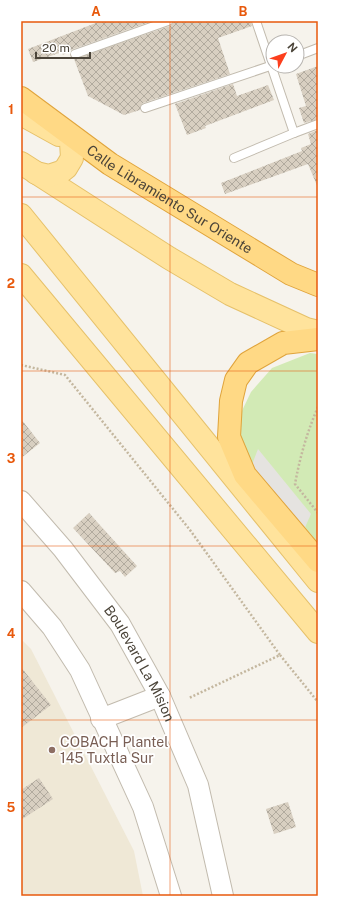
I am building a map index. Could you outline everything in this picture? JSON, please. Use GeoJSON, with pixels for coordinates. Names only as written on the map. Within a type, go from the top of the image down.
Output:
{"type":"FeatureCollection","features":[{"type":"Feature","properties":{"kind":"highway"},"geometry":{"type":"LineString","coordinates":[[21,98],[110,164]]}},
{"type":"Feature","properties":{"kind":"highway","name":"Calle Libramiento Sur Oriente"},"geometry":{"type":"LineString","coordinates":[[110,164],[291,274],[318,285]]}},
{"type":"Feature","properties":{"kind":"highway"},"geometry":{"type":"LineString","coordinates":[[318,339],[283,343],[248,363],[236,380],[231,401],[229,437],[245,475],[318,561]]}},
{"type":"Feature","properties":{"kind":"main road","name":"Calle Libramiento Sur Oriente"},"geometry":{"type":"LineString","coordinates":[[21,114],[110,164]]}},
{"type":"Feature","properties":{"kind":"main road"},"geometry":{"type":"LineString","coordinates":[[29,168],[49,176],[66,168],[72,158],[71,142]]}},
{"type":"Feature","properties":{"kind":"main road"},"geometry":{"type":"LineString","coordinates":[[29,168],[169,258],[230,294],[306,329],[318,332]]}},
{"type":"Feature","properties":{"kind":"main road"},"geometry":{"type":"LineString","coordinates":[[21,216],[318,581]]}},
{"type":"Feature","properties":{"kind":"main road"},"geometry":{"type":"LineString","coordinates":[[21,275],[318,632]]}},
{"type":"Feature","properties":{"kind":"street","name":"Boulevard La Mision"},"geometry":{"type":"LineString","coordinates":[[21,501],[63,549],[120,624],[160,696],[198,785],[223,896]]}},
{"type":"Feature","properties":{"kind":"street"},"geometry":{"type":"LineString","coordinates":[[21,591],[52,627],[80,670],[142,807],[171,896]]}},
{"type":"Feature","properties":{"kind":"street"},"geometry":{"type":"LineString","coordinates":[[102,719],[160,696]]}},
{"type":"Feature","properties":{"kind":"lane"},"geometry":{"type":"LineString","coordinates":[[74,54],[168,21]]}},
{"type":"Feature","properties":{"kind":"lane"},"geometry":{"type":"LineString","coordinates":[[256,21],[265,46]]}},
{"type":"Feature","properties":{"kind":"lane"},"geometry":{"type":"LineString","coordinates":[[305,53],[318,48]]}},
{"type":"Feature","properties":{"kind":"lane"},"geometry":{"type":"LineString","coordinates":[[145,108],[265,67]]}},
{"type":"Feature","properties":{"kind":"lane"},"geometry":{"type":"LineString","coordinates":[[275,74],[294,133]]}},
{"type":"Feature","properties":{"kind":"lane"},"geometry":{"type":"LineString","coordinates":[[234,158],[318,124]]}},
{"type":"Feature","properties":{"kind":"path"},"geometry":{"type":"LineString","coordinates":[[21,365],[65,375],[190,530],[280,655],[318,702]]}},
{"type":"Feature","properties":{"kind":"path"},"geometry":{"type":"LineString","coordinates":[[318,407],[310,425],[299,462],[295,484],[318,513]]}},
{"type":"Feature","properties":{"kind":"path"},"geometry":{"type":"LineString","coordinates":[[188,698],[280,655]]}},
{"type":"Feature","properties":{"kind":"shaded area"},"geometry":{"type":"Polygon","coordinates":[[[258,449],[311,514],[303,532],[251,467],[258,449]]]}},
{"type":"Feature","properties":{"kind":"shaded area","name":"COBACH Plantel 145 Tuxtla Sur"},"geometry":{"type":"Polygon","coordinates":[[[21,639],[31,649],[134,851],[143,896],[21,896],[21,639]]]}},
{"type":"Feature","properties":{"kind":"green space"},"geometry":{"type":"Polygon","coordinates":[[[310,353],[318,354],[318,543],[248,458],[240,442],[238,419],[251,392],[272,368],[310,353]]]}},
{"type":"Feature","properties":{"kind":"building"},"geometry":{"type":"Polygon","coordinates":[[[101,21],[152,21],[73,49],[63,55],[62,52],[33,62],[28,49],[101,21]]]}},
{"type":"Feature","properties":{"kind":"building"},"geometry":{"type":"Polygon","coordinates":[[[173,21],[251,21],[252,26],[218,38],[230,74],[143,103],[140,110],[124,115],[88,96],[74,59],[170,26],[173,21]]]}},
{"type":"Feature","properties":{"kind":"building"},"geometry":{"type":"Polygon","coordinates":[[[318,66],[318,119],[304,123],[299,108],[306,106],[296,74],[305,74],[305,71],[318,66]]]}},
{"type":"Feature","properties":{"kind":"building"},"geometry":{"type":"Polygon","coordinates":[[[233,84],[237,96],[268,85],[274,100],[205,126],[206,128],[187,135],[175,104],[233,84]]]}},
{"type":"Feature","properties":{"kind":"building"},"geometry":{"type":"Polygon","coordinates":[[[318,130],[318,188],[308,164],[225,194],[221,183],[302,151],[301,148],[311,144],[308,134],[318,130]]]}},
{"type":"Feature","properties":{"kind":"building"},"geometry":{"type":"Polygon","coordinates":[[[21,419],[40,443],[21,458],[21,419]]]}},
{"type":"Feature","properties":{"kind":"building"},"geometry":{"type":"Polygon","coordinates":[[[89,513],[137,566],[125,577],[120,571],[115,573],[73,528],[89,513]]]}},
{"type":"Feature","properties":{"kind":"building"},"geometry":{"type":"Polygon","coordinates":[[[21,667],[51,705],[21,728],[21,667]]]}},
{"type":"Feature","properties":{"kind":"building"},"geometry":{"type":"Polygon","coordinates":[[[39,778],[53,799],[21,820],[21,790],[39,778]]]}},
{"type":"Feature","properties":{"kind":"building"},"geometry":{"type":"Polygon","coordinates":[[[288,802],[296,827],[274,834],[266,809],[288,802]]]}},
{"type":"Feature","properties":{"kind":"place","name":"COBACH Plantel 145 Tuxtla Sur"},"geometry":{"type":"Point","coordinates":[52,750]}}]}
